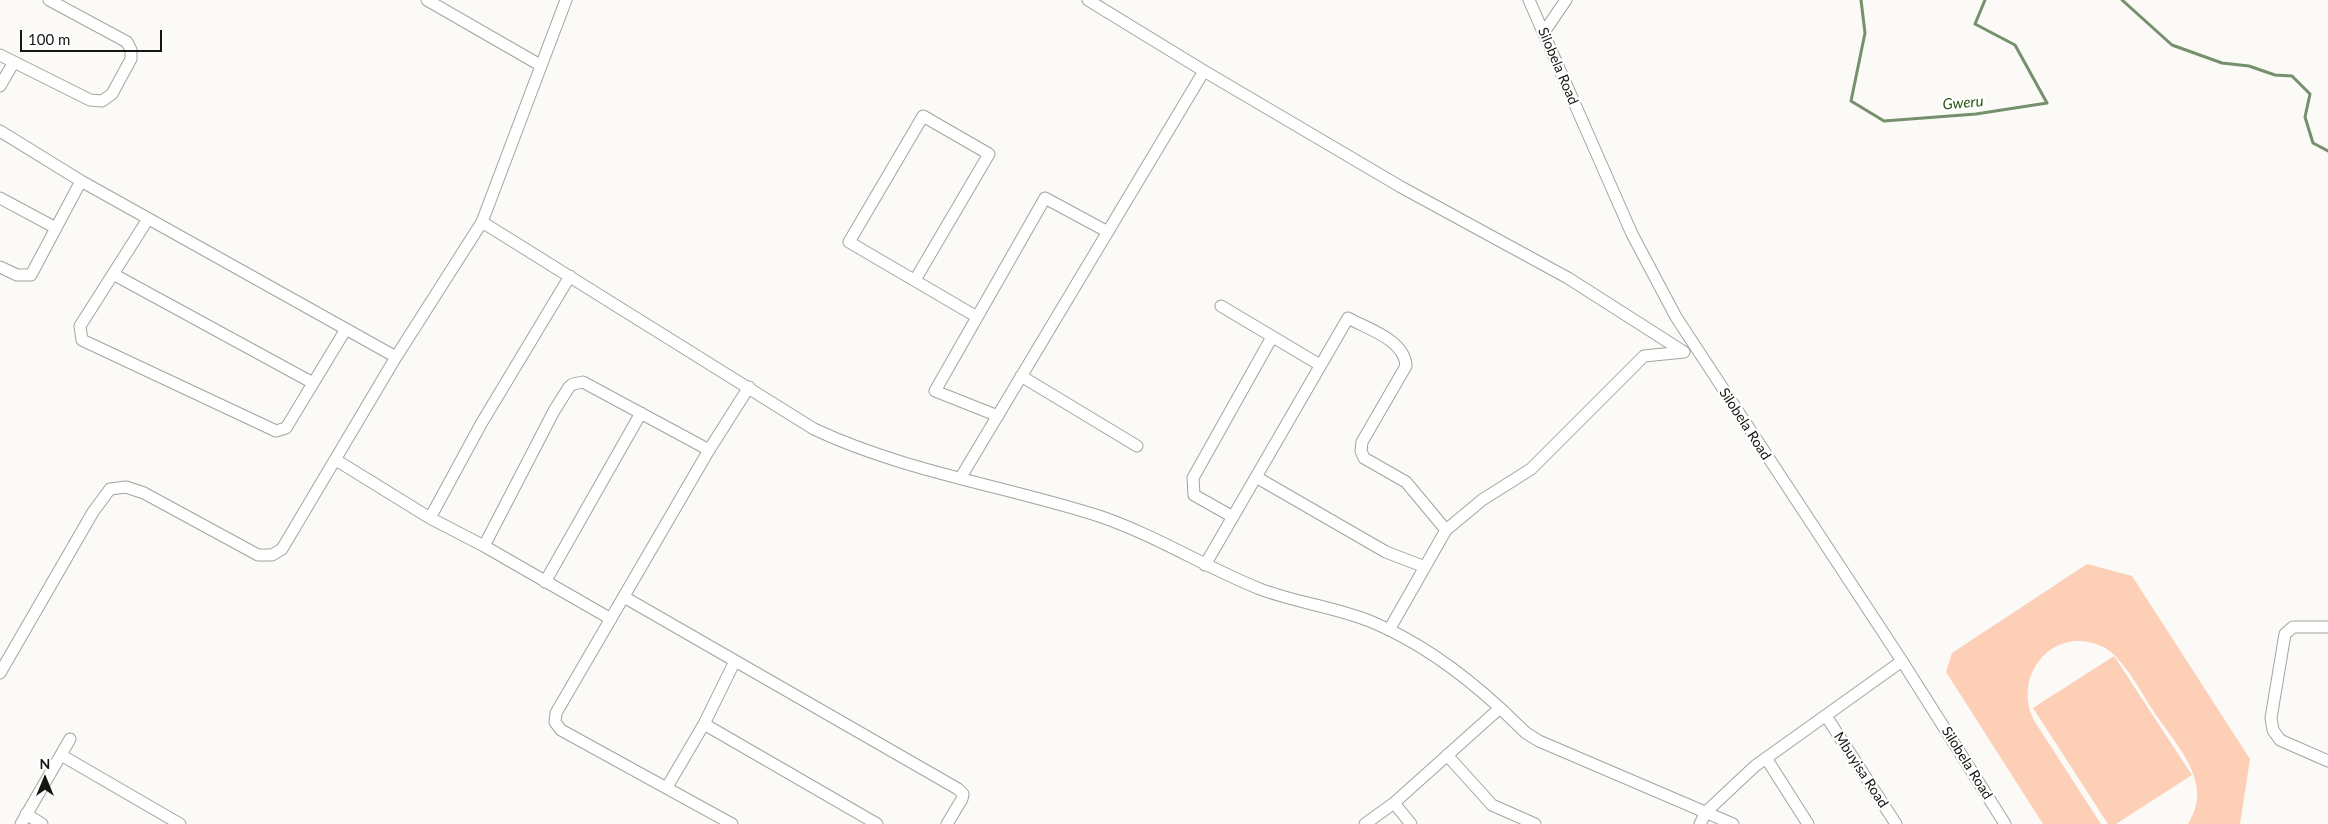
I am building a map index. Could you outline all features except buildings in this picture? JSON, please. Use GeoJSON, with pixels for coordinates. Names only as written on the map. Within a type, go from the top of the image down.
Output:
{"type":"FeatureCollection","features":[{"type":"Feature","properties":{"kind":"street"},"geometry":{"type":"LineString","coordinates":[[0,54],[90,100],[102,101],[112,94],[131,59],[132,50],[127,42],[49,0]]}},
{"type":"Feature","properties":{"kind":"street"},"geometry":{"type":"LineString","coordinates":[[427,0],[540,65]]}},
{"type":"Feature","properties":{"kind":"street"},"geometry":{"type":"LineString","coordinates":[[0,673],[93,512],[110,489],[126,487],[144,493],[258,555],[272,555],[282,548],[396,357],[482,222],[566,0]]}},
{"type":"Feature","properties":{"kind":"street"},"geometry":{"type":"LineString","coordinates":[[1088,0],[1204,71],[1402,187],[1568,278],[1684,352]]}},
{"type":"Feature","properties":{"kind":"street","name":"Silobela Road"},"geometry":{"type":"LineString","coordinates":[[1529,0],[1632,234],[1676,317],[1902,661],[2005,824]]}},
{"type":"Feature","properties":{"kind":"street"},"geometry":{"type":"LineString","coordinates":[[1544,32],[1566,0]]}},
{"type":"Feature","properties":{"kind":"street"},"geometry":{"type":"LineString","coordinates":[[0,86],[14,62]]}},
{"type":"Feature","properties":{"kind":"street"},"geometry":{"type":"LineString","coordinates":[[961,477],[1204,71]]}},
{"type":"Feature","properties":{"kind":"street"},"geometry":{"type":"LineString","coordinates":[[915,280],[989,154],[924,116],[849,242],[977,317]]}},
{"type":"Feature","properties":{"kind":"street"},"geometry":{"type":"LineString","coordinates":[[0,131],[81,181],[396,357]]}},
{"type":"Feature","properties":{"kind":"street"},"geometry":{"type":"LineString","coordinates":[[0,267],[16,275],[30,275],[81,181]]}},
{"type":"Feature","properties":{"kind":"street"},"geometry":{"type":"LineString","coordinates":[[0,198],[56,228]]}},
{"type":"Feature","properties":{"kind":"street"},"geometry":{"type":"LineString","coordinates":[[998,416],[935,390],[1045,198],[1108,232]]}},
{"type":"Feature","properties":{"kind":"street"},"geometry":{"type":"LineString","coordinates":[[148,218],[80,326],[82,340],[276,432],[286,428],[346,329]]}},
{"type":"Feature","properties":{"kind":"street"},"geometry":{"type":"LineString","coordinates":[[482,222],[749,387],[792,417],[836,440],[877,454],[1123,524],[1205,565],[1262,589],[1356,617],[1388,630],[1448,665],[1526,732],[1538,740],[1733,824]]}},
{"type":"Feature","properties":{"kind":"street"},"geometry":{"type":"LineString","coordinates":[[113,274],[313,384]]}},
{"type":"Feature","properties":{"kind":"street"},"geometry":{"type":"LineString","coordinates":[[430,518],[481,424],[570,276]]}},
{"type":"Feature","properties":{"kind":"street"},"geometry":{"type":"LineString","coordinates":[[1221,306],[1320,365]]}},
{"type":"Feature","properties":{"kind":"street"},"geometry":{"type":"LineString","coordinates":[[1205,565],[1348,318],[1398,346],[1405,357],[1406,366],[1362,442],[1361,451],[1364,458],[1406,482],[1446,530]]}},
{"type":"Feature","properties":{"kind":"street"},"geometry":{"type":"LineString","coordinates":[[1233,517],[1194,495],[1193,478],[1272,337]]}},
{"type":"Feature","properties":{"kind":"street"},"geometry":{"type":"LineString","coordinates":[[1388,630],[1446,530],[1482,500],[1531,469],[1644,356],[1698,351]]}},
{"type":"Feature","properties":{"kind":"street"},"geometry":{"type":"LineString","coordinates":[[1021,376],[1137,446]]}},
{"type":"Feature","properties":{"kind":"street"},"geometry":{"type":"LineString","coordinates":[[484,546],[554,410],[573,384],[583,382],[709,450]]}},
{"type":"Feature","properties":{"kind":"street"},"geometry":{"type":"LineString","coordinates":[[732,824],[561,730],[555,722],[556,712],[709,450],[749,387]]}},
{"type":"Feature","properties":{"kind":"street"},"geometry":{"type":"LineString","coordinates":[[546,582],[641,413]]}},
{"type":"Feature","properties":{"kind":"street"},"geometry":{"type":"LineString","coordinates":[[336,460],[430,518],[484,546],[611,619]]}},
{"type":"Feature","properties":{"kind":"street"},"geometry":{"type":"LineString","coordinates":[[1256,477],[1386,552],[1425,567]]}},
{"type":"Feature","properties":{"kind":"street"},"geometry":{"type":"LineString","coordinates":[[624,597],[958,789],[963,794],[962,799],[947,824]]}},
{"type":"Feature","properties":{"kind":"street"},"geometry":{"type":"LineString","coordinates":[[2328,628],[2293,627],[2285,634],[2271,718],[2273,730],[2280,740],[2328,761]]}},
{"type":"Feature","properties":{"kind":"street"},"geometry":{"type":"LineString","coordinates":[[667,787],[704,724],[735,661]]}},
{"type":"Feature","properties":{"kind":"street"},"geometry":{"type":"LineString","coordinates":[[1700,824],[1706,812],[1766,758],[1902,661]]}},
{"type":"Feature","properties":{"kind":"street"},"geometry":{"type":"LineString","coordinates":[[1365,824],[1394,803],[1500,708]]}},
{"type":"Feature","properties":{"kind":"street","name":"Mbuyisa Road"},"geometry":{"type":"LineString","coordinates":[[1826,716],[1896,824]]}},
{"type":"Feature","properties":{"kind":"street"},"geometry":{"type":"LineString","coordinates":[[704,724],[877,824]]}},
{"type":"Feature","properties":{"kind":"street"},"geometry":{"type":"LineString","coordinates":[[42,824],[23,819],[70,739]]}},
{"type":"Feature","properties":{"kind":"street"},"geometry":{"type":"LineString","coordinates":[[60,755],[180,824]]}},
{"type":"Feature","properties":{"kind":"street"},"geometry":{"type":"LineString","coordinates":[[1447,755],[1492,805],[1535,824]]}},
{"type":"Feature","properties":{"kind":"street"},"geometry":{"type":"LineString","coordinates":[[1766,758],[1808,824]]}},
{"type":"Feature","properties":{"kind":"street"},"geometry":{"type":"LineString","coordinates":[[1394,803],[1411,824]]}},
{"type":"Feature","properties":{"kind":"shaded area"},"geometry":{"type":"Polygon","coordinates":[[[2087,564],[2132,576],[2250,759],[2240,824],[2188,824],[2195,809],[2197,792],[2195,780],[2188,762],[2128,671],[2115,655],[2103,647],[2085,641],[2068,642],[2053,648],[2041,658],[2033,672],[2028,688],[2029,705],[2035,722],[2101,824],[2043,824],[1946,672],[1952,653],[2087,564]]]}},
{"type":"Feature","properties":{"kind":"shaded area"},"geometry":{"type":"Polygon","coordinates":[[[2114,656],[2192,775],[2116,824],[2108,824],[2033,708],[2114,656]]]}},
{"type":"Feature","properties":{"kind":"waterway","name":"Gweru"},"geometry":{"type":"LineString","coordinates":[[1861,0],[1865,33],[1851,101],[1884,121],[1976,114],[2047,103],[2015,45],[1975,24],[1985,0]]}},
{"type":"Feature","properties":{"kind":"waterway","name":"Gweru"},"geometry":{"type":"LineString","coordinates":[[2122,0],[2172,45],[2222,63],[2249,66],[2275,75],[2292,76],[2310,94],[2305,117],[2313,143],[2328,151]]}}]}
